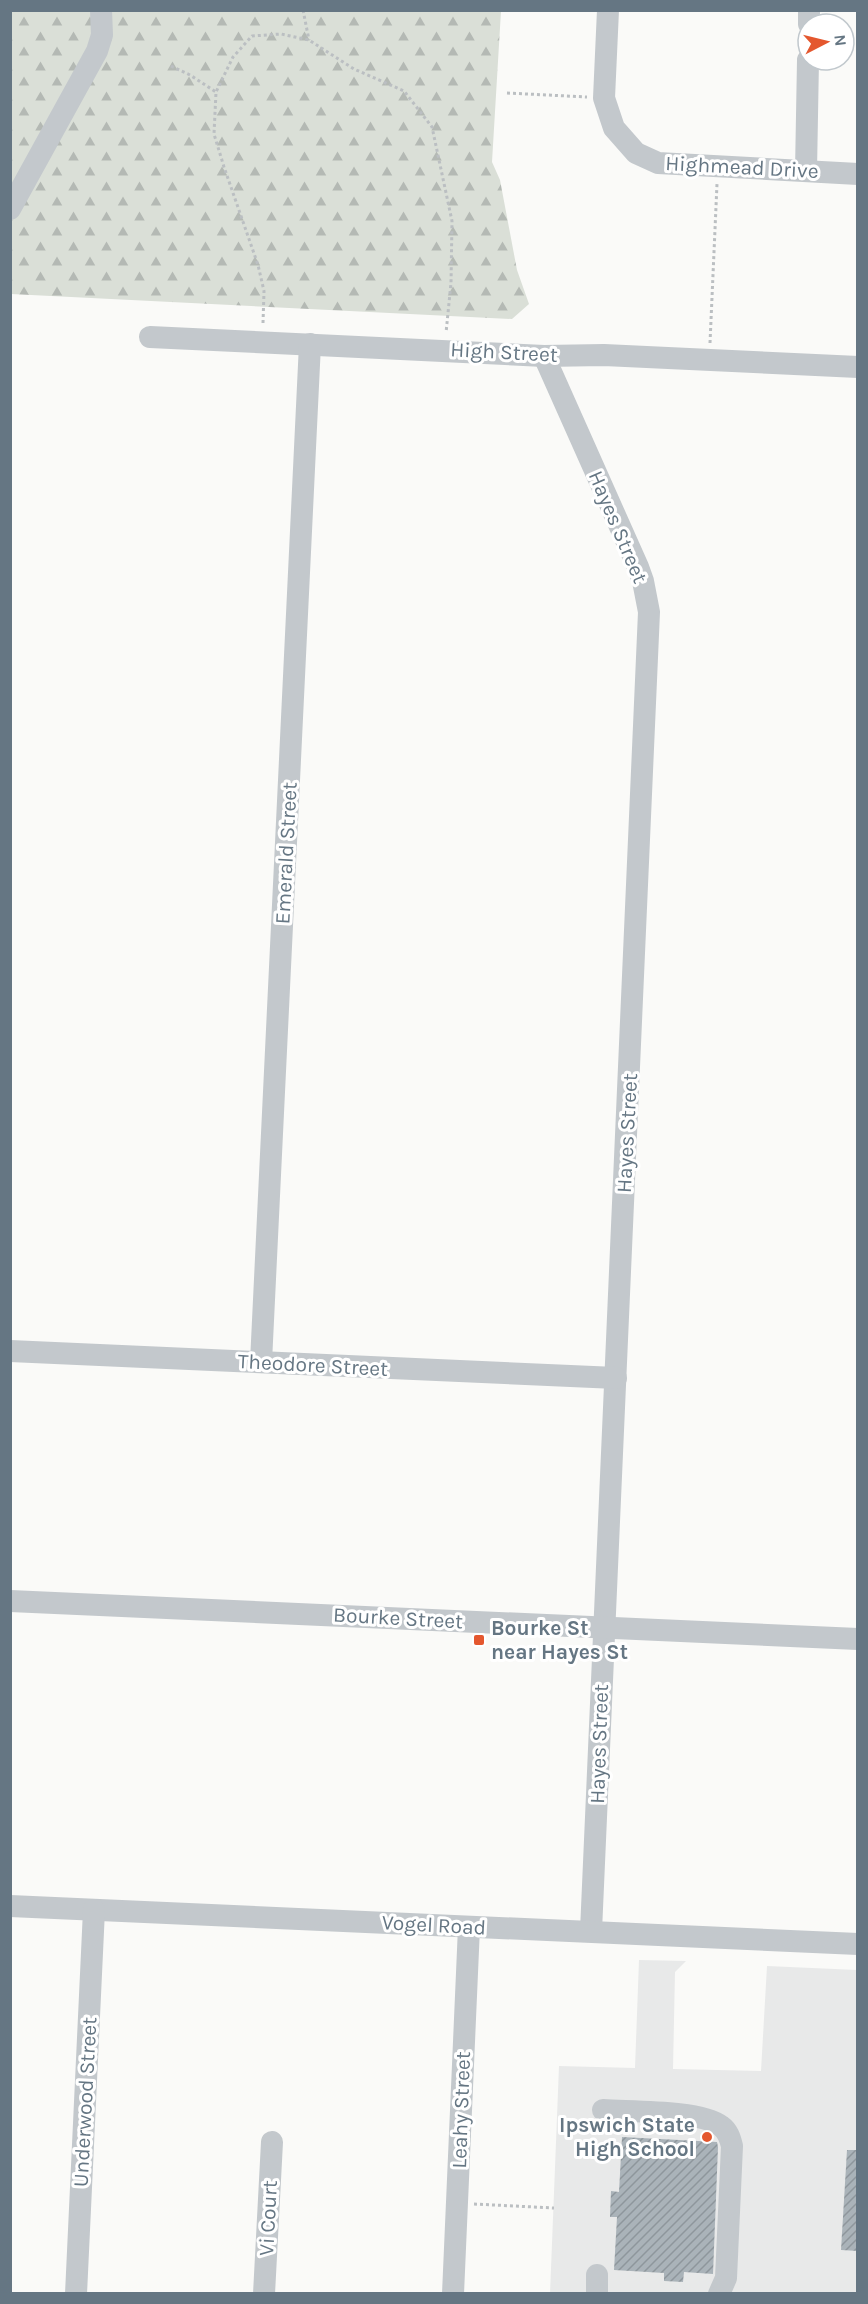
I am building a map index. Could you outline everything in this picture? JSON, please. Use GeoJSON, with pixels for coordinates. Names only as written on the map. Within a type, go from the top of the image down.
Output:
{"type":"FeatureCollection","features":[{"type":"Feature","properties":{"kind":"street"},"geometry":{"type":"LineString","coordinates":[[11,201],[97,51],[102,35],[101,10]]}},
{"type":"Feature","properties":{"kind":"street","name":"Highmead Drive"},"geometry":{"type":"LineString","coordinates":[[608,10],[604,98],[614,128],[636,153],[657,163],[858,174]]}},
{"type":"Feature","properties":{"kind":"street"},"geometry":{"type":"LineString","coordinates":[[806,171],[808,72]]}},
{"type":"Feature","properties":{"kind":"street","name":"High Street"},"geometry":{"type":"LineString","coordinates":[[150,337],[544,356],[604,355],[858,367]]}},
{"type":"Feature","properties":{"kind":"street","name":"Emerald Street"},"geometry":{"type":"LineString","coordinates":[[261,1362],[310,344]]}},
{"type":"Feature","properties":{"kind":"street","name":"Hayes Street"},"geometry":{"type":"LineString","coordinates":[[544,356],[638,567],[649,612],[591,1931]]}},
{"type":"Feature","properties":{"kind":"street","name":"Theodore Street"},"geometry":{"type":"LineString","coordinates":[[10,1351],[616,1378]]}},
{"type":"Feature","properties":{"kind":"street","name":"Bourke Street"},"geometry":{"type":"LineString","coordinates":[[10,1601],[858,1639]]}},
{"type":"Feature","properties":{"kind":"street","name":"Vogel Road"},"geometry":{"type":"LineString","coordinates":[[10,1906],[858,1944]]}},
{"type":"Feature","properties":{"kind":"street","name":"Underwood Street"},"geometry":{"type":"LineString","coordinates":[[76,2294],[94,1910]]}},
{"type":"Feature","properties":{"kind":"street","name":"Leahy Street"},"geometry":{"type":"LineString","coordinates":[[453,2294],[469,1927]]}},
{"type":"Feature","properties":{"kind":"street"},"geometry":{"type":"LineString","coordinates":[[603,2110],[699,2117],[721,2126],[728,2133],[732,2146],[727,2267],[725,2285],[719,2294]]}},
{"type":"Feature","properties":{"kind":"street","name":"Vi Court"},"geometry":{"type":"LineString","coordinates":[[264,2294],[272,2142]]}},
{"type":"Feature","properties":{"kind":"path"},"geometry":{"type":"LineString","coordinates":[[303,10],[309,40]]}},
{"type":"Feature","properties":{"kind":"path"},"geometry":{"type":"LineString","coordinates":[[263,342],[264,291],[258,265],[214,134],[216,92],[233,57],[252,36],[281,34],[309,40],[354,69],[404,91],[432,127],[452,221],[451,283],[444,350]]}},
{"type":"Feature","properties":{"kind":"path"},"geometry":{"type":"LineString","coordinates":[[171,66],[216,92]]}},
{"type":"Feature","properties":{"kind":"path"},"geometry":{"type":"LineString","coordinates":[[507,93],[604,98]]}},
{"type":"Feature","properties":{"kind":"path"},"geometry":{"type":"LineString","coordinates":[[710,350],[718,167]]}},
{"type":"Feature","properties":{"kind":"path"},"geometry":{"type":"LineString","coordinates":[[457,2204],[554,2208]]}},
{"type":"Feature","properties":{"kind":"shaded area","name":"Ipswich State High School"},"geometry":{"type":"Polygon","coordinates":[[[639,1960],[686,1961],[675,1972],[673,2069],[761,2071],[767,1966],[857,1970],[857,2293],[550,2294],[559,2066],[635,2068],[639,1960]]]}},
{"type":"Feature","properties":{"kind":"green space"},"geometry":{"type":"Polygon","coordinates":[[[10,11],[501,11],[492,162],[500,180],[517,270],[529,304],[512,319],[11,294],[10,11]]]}},
{"type":"Feature","properties":{"kind":"building"},"geometry":{"type":"Polygon","coordinates":[[[622,2137],[717,2142],[713,2274],[684,2272],[683,2282],[664,2281],[664,2273],[614,2270],[617,2217],[610,2217],[611,2191],[619,2192],[622,2137]]]}},
{"type":"Feature","properties":{"kind":"building"},"geometry":{"type":"Polygon","coordinates":[[[847,2150],[858,2150],[858,2251],[841,2250],[847,2150]]]}},
{"type":"Feature","properties":{"kind":"place","name":"Bourke St near Hayes St"},"geometry":{"type":"Point","coordinates":[479,1640]}},
{"type":"Feature","properties":{"kind":"place","name":"Ipswich State High School"},"geometry":{"type":"Point","coordinates":[707,2137]}}]}
